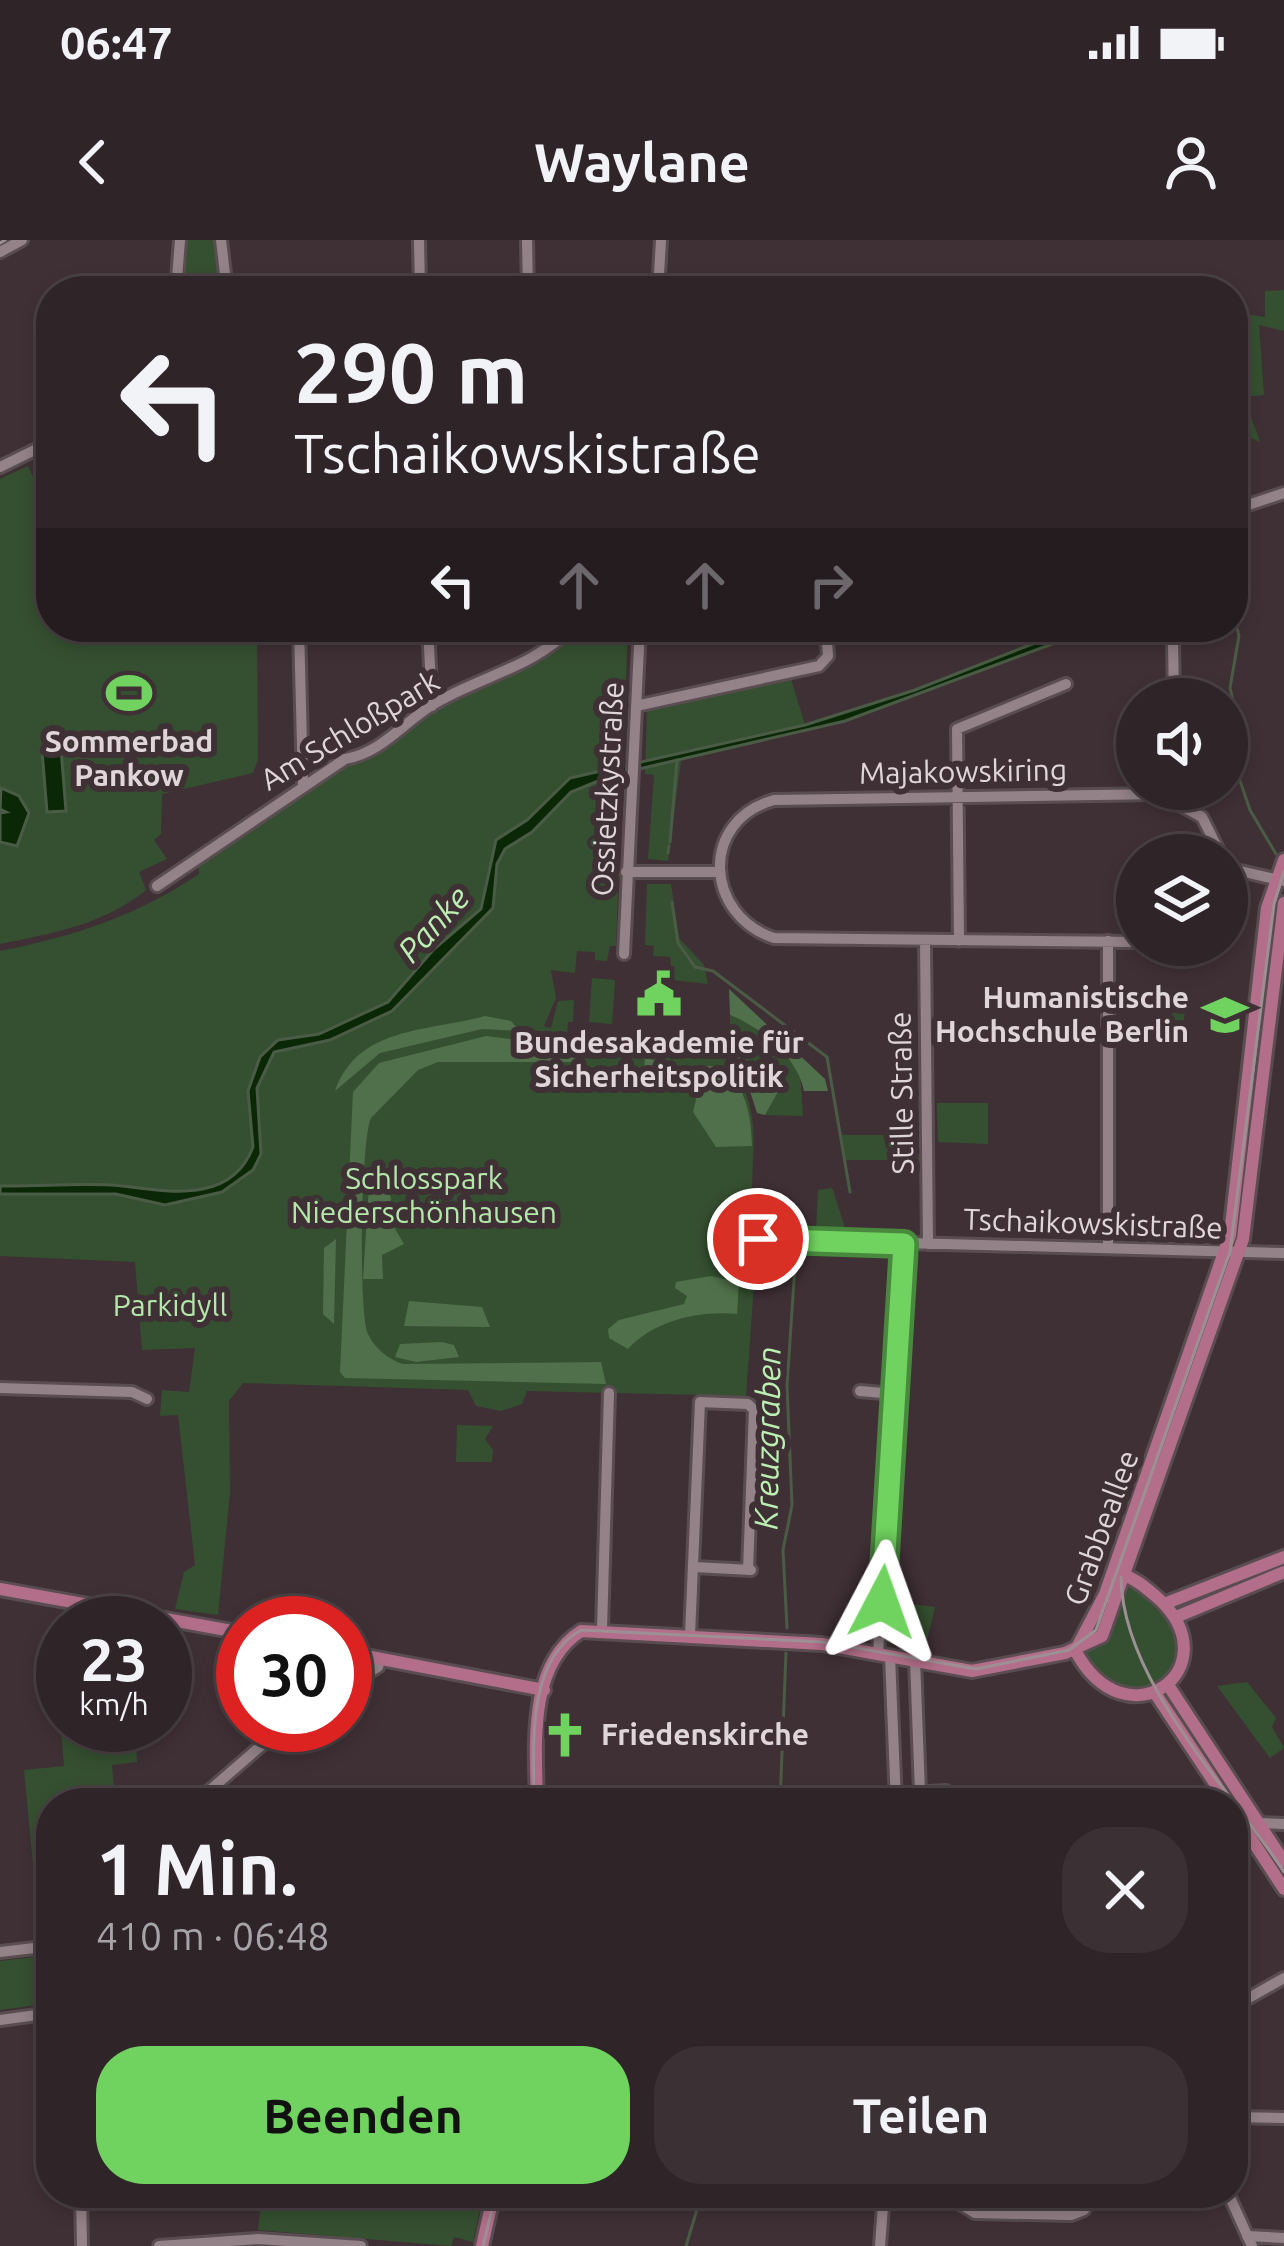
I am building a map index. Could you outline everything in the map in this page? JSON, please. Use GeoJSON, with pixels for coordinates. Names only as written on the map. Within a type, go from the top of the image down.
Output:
{"type":"FeatureCollection","features":[{"type":"Feature","properties":{"kind":"main road","name":"Grabbeallee"},"geometry":{"type":"LineString","coordinates":[[1233,1252],[1284,860]]}},
{"type":"Feature","properties":{"kind":"main road","name":"Grabbeallee"},"geometry":{"type":"LineString","coordinates":[[1075,1650],[1102,1636],[1233,1252],[1284,903]]}},
{"type":"Feature","properties":{"kind":"main road"},"geometry":{"type":"LineString","coordinates":[[1164,1604],[1284,1557]]}},
{"type":"Feature","properties":{"kind":"main road"},"geometry":{"type":"LineString","coordinates":[[1176,1616],[1284,1572]]}},
{"type":"Feature","properties":{"kind":"main road"},"geometry":{"type":"LineString","coordinates":[[537,1788],[536,1730],[544,1690],[565,1644],[581,1631],[689,1635],[982,1670],[1075,1650],[1103,1687],[1126,1696],[1161,1689],[1185,1653],[1176,1616],[1120,1574]]}},
{"type":"Feature","properties":{"kind":"main road"},"geometry":{"type":"LineString","coordinates":[[0,1589],[216,1629]]}},
{"type":"Feature","properties":{"kind":"main road"},"geometry":{"type":"LineString","coordinates":[[372,1657],[544,1690]]}},
{"type":"Feature","properties":{"kind":"main road"},"geometry":{"type":"LineString","coordinates":[[1161,1689],[1219,1788]]}},
{"type":"Feature","properties":{"kind":"main road"},"geometry":{"type":"LineString","coordinates":[[1161,1689],[1233,1788]]}},
{"type":"Feature","properties":{"kind":"main road"},"geometry":{"type":"LineString","coordinates":[[1248,1809],[1284,1862]]}},
{"type":"Feature","properties":{"kind":"main road"},"geometry":{"type":"LineString","coordinates":[[1248,1836],[1284,1888]]}},
{"type":"Feature","properties":{"kind":"main road"},"geometry":{"type":"LineString","coordinates":[[482,2246],[491,2208]]}},
{"type":"Feature","properties":{"kind":"street"},"geometry":{"type":"LineString","coordinates":[[0,252],[22,240]]}},
{"type":"Feature","properties":{"kind":"street"},"geometry":{"type":"LineString","coordinates":[[177,276],[180,240]]}},
{"type":"Feature","properties":{"kind":"street"},"geometry":{"type":"LineString","coordinates":[[221,240],[225,276]]}},
{"type":"Feature","properties":{"kind":"street"},"geometry":{"type":"LineString","coordinates":[[419,240],[420,276]]}},
{"type":"Feature","properties":{"kind":"street"},"geometry":{"type":"LineString","coordinates":[[527,240],[528,276]]}},
{"type":"Feature","properties":{"kind":"street"},"geometry":{"type":"LineString","coordinates":[[659,276],[661,240]]}},
{"type":"Feature","properties":{"kind":"street"},"geometry":{"type":"LineString","coordinates":[[0,466],[36,449]]}},
{"type":"Feature","properties":{"kind":"street"},"geometry":{"type":"LineString","coordinates":[[1248,503],[1284,493]]}},
{"type":"Feature","properties":{"kind":"street"},"geometry":{"type":"LineString","coordinates":[[299,642],[303,785]]}},
{"type":"Feature","properties":{"kind":"street"},"geometry":{"type":"LineString","coordinates":[[429,642],[432,706]]}},
{"type":"Feature","properties":{"kind":"street","name":"Am Schloßpark"},"geometry":{"type":"LineString","coordinates":[[157,886],[344,759],[364,756],[432,706],[541,656],[556,642]]}},
{"type":"Feature","properties":{"kind":"street","name":"Ossietzkystraße"},"geometry":{"type":"LineString","coordinates":[[623,954],[639,642]]}},
{"type":"Feature","properties":{"kind":"street"},"geometry":{"type":"LineString","coordinates":[[636,706],[819,666],[827,656],[827,642]]}},
{"type":"Feature","properties":{"kind":"street"},"geometry":{"type":"LineString","coordinates":[[1173,643],[1174,678]]}},
{"type":"Feature","properties":{"kind":"street"},"geometry":{"type":"LineString","coordinates":[[959,941],[957,729],[1066,684]]}},
{"type":"Feature","properties":{"kind":"street","name":"Majakowskiring"},"geometry":{"type":"LineString","coordinates":[[717,872],[729,832],[768,801],[1116,794]]}},
{"type":"Feature","properties":{"kind":"street"},"geometry":{"type":"LineString","coordinates":[[626,872],[717,872],[733,912],[774,938],[1116,941]]}},
{"type":"Feature","properties":{"kind":"street"},"geometry":{"type":"LineString","coordinates":[[1248,872],[1280,879]]}},
{"type":"Feature","properties":{"kind":"street","name":"Stille Straße"},"geometry":{"type":"LineString","coordinates":[[925,941],[928,1244]]}},
{"type":"Feature","properties":{"kind":"street"},"geometry":{"type":"LineString","coordinates":[[1108,941],[1108,1248]]}},
{"type":"Feature","properties":{"kind":"street","name":"Tschaikowskistraße"},"geometry":{"type":"LineString","coordinates":[[758,1239],[1284,1253]]}},
{"type":"Feature","properties":{"kind":"street"},"geometry":{"type":"LineString","coordinates":[[895,1788],[884,1655],[904,1244]]}},
{"type":"Feature","properties":{"kind":"street"},"geometry":{"type":"LineString","coordinates":[[0,1388],[132,1392],[147,1400]]}},
{"type":"Feature","properties":{"kind":"street"},"geometry":{"type":"LineString","coordinates":[[860,1391],[894,1394]]}},
{"type":"Feature","properties":{"kind":"street"},"geometry":{"type":"LineString","coordinates":[[605,1629],[609,1393]]}},
{"type":"Feature","properties":{"kind":"street"},"geometry":{"type":"LineString","coordinates":[[689,1635],[700,1402],[748,1404],[754,1410],[749,1570],[694,1567]]}},
{"type":"Feature","properties":{"kind":"street"},"geometry":{"type":"LineString","coordinates":[[372,1671],[380,1659]]}},
{"type":"Feature","properties":{"kind":"street"},"geometry":{"type":"LineString","coordinates":[[915,1660],[920,1788]]}},
{"type":"Feature","properties":{"kind":"street"},"geometry":{"type":"LineString","coordinates":[[212,1788],[254,1752]]}},
{"type":"Feature","properties":{"kind":"street"},"geometry":{"type":"LineString","coordinates":[[1248,1822],[1284,1824]]}},
{"type":"Feature","properties":{"kind":"street"},"geometry":{"type":"LineString","coordinates":[[0,1952],[36,1948]]}},
{"type":"Feature","properties":{"kind":"street"},"geometry":{"type":"LineString","coordinates":[[1248,1998],[1284,1978]]}},
{"type":"Feature","properties":{"kind":"street"},"geometry":{"type":"LineString","coordinates":[[0,2020],[36,2015]]}},
{"type":"Feature","properties":{"kind":"street"},"geometry":{"type":"LineString","coordinates":[[1248,2117],[1284,2118]]}},
{"type":"Feature","properties":{"kind":"street"},"geometry":{"type":"LineString","coordinates":[[81,2208],[82,2246]]}},
{"type":"Feature","properties":{"kind":"street"},"geometry":{"type":"LineString","coordinates":[[880,2246],[883,2208]]}},
{"type":"Feature","properties":{"kind":"street"},"geometry":{"type":"LineString","coordinates":[[968,2208],[1071,2215],[1084,2208]]}},
{"type":"Feature","properties":{"kind":"street"},"geometry":{"type":"LineString","coordinates":[[1235,2208],[1249,2241],[1284,2238]]}},
{"type":"Feature","properties":{"kind":"street"},"geometry":{"type":"LineString","coordinates":[[159,2246],[257,2242],[361,2246]]}},
{"type":"Feature","properties":{"kind":"green space"},"geometry":{"type":"Polygon","coordinates":[[[184,240],[216,240],[221,276],[181,276],[184,240]]]}},
{"type":"Feature","properties":{"kind":"green space"},"geometry":{"type":"Polygon","coordinates":[[[1284,290],[1284,331],[1259,325],[1264,395],[1248,397],[1248,314],[1265,317],[1265,291],[1284,290]]]}},
{"type":"Feature","properties":{"kind":"green space"},"geometry":{"type":"Polygon","coordinates":[[[1248,408],[1260,442],[1248,437],[1248,408]]]}},
{"type":"Feature","properties":{"kind":"green space","name":"Sommerbad Pankow"},"geometry":{"type":"Polygon","coordinates":[[[28,466],[36,483],[36,642],[257,642],[258,760],[253,773],[162,794],[161,834],[154,840],[167,859],[139,872],[146,890],[130,902],[77,926],[0,944],[0,479],[28,466]]]}},
{"type":"Feature","properties":{"kind":"green space","name":"Schlosspark Niederschönhausen"},"geometry":{"type":"Polygon","coordinates":[[[562,642],[627,642],[616,946],[610,946],[607,961],[595,960],[595,952],[577,951],[575,973],[551,970],[556,998],[544,1026],[551,1028],[558,1001],[574,1000],[573,1022],[568,1022],[567,1035],[561,1035],[560,1056],[596,1059],[597,1049],[670,1049],[670,1059],[726,1056],[746,1093],[753,1125],[752,1197],[782,1198],[781,1205],[790,1205],[796,1229],[758,1229],[746,1396],[527,1391],[522,1404],[501,1411],[476,1406],[468,1390],[243,1383],[229,1401],[230,1492],[216,1615],[192,1611],[192,1596],[178,1596],[184,1572],[195,1565],[178,1415],[160,1416],[162,1390],[189,1392],[195,1348],[142,1350],[135,1262],[0,1256],[0,951],[103,923],[175,889],[199,874],[198,862],[344,766],[368,758],[435,710],[542,661],[562,642]]]}},
{"type":"Feature","properties":{"kind":"green space"},"geometry":{"type":"Polygon","coordinates":[[[791,679],[805,725],[682,753],[668,861],[648,859],[654,775],[645,774],[647,710],[791,679]]]}},
{"type":"Feature","properties":{"kind":"green space"},"geometry":{"type":"Polygon","coordinates":[[[647,884],[671,884],[679,938],[704,965],[708,984],[673,980],[670,957],[653,956],[654,946],[645,945],[647,884]]]}},
{"type":"Feature","properties":{"kind":"green space"},"geometry":{"type":"Polygon","coordinates":[[[592,978],[615,980],[612,1024],[589,1022],[592,978]]]}},
{"type":"Feature","properties":{"kind":"green space"},"geometry":{"type":"Polygon","coordinates":[[[1160,992],[1187,995],[1181,1044],[1155,1041],[1160,992]]]}},
{"type":"Feature","properties":{"kind":"green space"},"geometry":{"type":"Polygon","coordinates":[[[730,1015],[748,1022],[800,1070],[803,1116],[765,1115],[770,1101],[745,1058],[730,1047],[730,1015]]]}},
{"type":"Feature","properties":{"kind":"green space"},"geometry":{"type":"Polygon","coordinates":[[[937,1103],[988,1103],[988,1144],[938,1142],[937,1103]]]}},
{"type":"Feature","properties":{"kind":"green space"},"geometry":{"type":"Polygon","coordinates":[[[840,1135],[918,1135],[919,1160],[846,1160],[840,1135]]]}},
{"type":"Feature","properties":{"kind":"green space"},"geometry":{"type":"Polygon","coordinates":[[[831,1188],[846,1231],[816,1230],[818,1190],[831,1188]]]}},
{"type":"Feature","properties":{"kind":"green space"},"geometry":{"type":"Polygon","coordinates":[[[457,1425],[493,1426],[485,1439],[493,1450],[492,1462],[456,1462],[457,1425]]]}},
{"type":"Feature","properties":{"kind":"green space"},"geometry":{"type":"Polygon","coordinates":[[[1131,1584],[1177,1630],[1169,1674],[1138,1688],[1106,1685],[1085,1654],[1110,1632],[1131,1584]]]}},
{"type":"Feature","properties":{"kind":"green space"},"geometry":{"type":"Polygon","coordinates":[[[889,1601],[935,1607],[925,1649],[886,1642],[889,1601]]]}},
{"type":"Feature","properties":{"kind":"green space"},"geometry":{"type":"Polygon","coordinates":[[[1247,1682],[1276,1718],[1272,1727],[1284,1748],[1270,1758],[1217,1686],[1247,1682]]]}},
{"type":"Feature","properties":{"kind":"green space"},"geometry":{"type":"Polygon","coordinates":[[[63,1752],[136,1752],[137,1762],[112,1765],[114,1788],[36,1788],[36,1896],[24,1770],[64,1766],[63,1752]]]}},
{"type":"Feature","properties":{"kind":"green space"},"geometry":{"type":"Polygon","coordinates":[[[36,1957],[36,2005],[0,2010],[0,1961],[36,1957]]]}},
{"type":"Feature","properties":{"kind":"green space"},"geometry":{"type":"Polygon","coordinates":[[[260,2208],[480,2208],[473,2242],[454,2237],[451,2246],[258,2230],[260,2208]]]}},
{"type":"Feature","properties":{"kind":"shaded area"},"geometry":{"type":"Polygon","coordinates":[[[1038,642],[1058,642],[845,721],[613,775],[571,792],[532,832],[505,849],[497,864],[493,908],[392,1011],[330,1040],[274,1052],[257,1088],[261,1154],[253,1170],[222,1192],[165,1205],[116,1194],[0,1194],[0,1186],[92,1184],[196,1190],[230,1178],[253,1147],[248,1091],[260,1057],[278,1040],[319,1034],[388,1002],[434,949],[481,909],[496,840],[527,820],[570,778],[805,725],[915,690],[1038,642]]]}},
{"type":"Feature","properties":{"kind":"shaded area"},"geometry":{"type":"Polygon","coordinates":[[[61,749],[66,811],[47,812],[42,750],[61,749]]]}},
{"type":"Feature","properties":{"kind":"shaded area"},"geometry":{"type":"Polygon","coordinates":[[[1,788],[19,796],[29,813],[17,846],[0,842],[0,813],[6,812],[0,809],[1,788]]]}},
{"type":"Feature","properties":{"kind":"shaded area"},"geometry":{"type":"Polygon","coordinates":[[[729,989],[825,1079],[828,1091],[804,1091],[794,1067],[776,1045],[730,1015],[729,989]]]}},
{"type":"Feature","properties":{"kind":"shaded area"},"geometry":{"type":"Polygon","coordinates":[[[485,1016],[511,1021],[520,1031],[482,1029],[380,1053],[335,1091],[360,1054],[377,1043],[485,1016]]]}},
{"type":"Feature","properties":{"kind":"shaded area"},"geometry":{"type":"Polygon","coordinates":[[[486,1036],[560,1045],[560,1056],[580,1057],[580,1062],[438,1062],[418,1070],[371,1118],[362,1225],[368,1334],[383,1353],[403,1364],[601,1362],[606,1384],[345,1378],[340,1372],[353,1092],[379,1063],[486,1036]]]}},
{"type":"Feature","properties":{"kind":"shaded area"},"geometry":{"type":"Polygon","coordinates":[[[730,1047],[746,1058],[758,1079],[780,1088],[765,1115],[757,1113],[746,1079],[728,1058],[730,1047]]]}},
{"type":"Feature","properties":{"kind":"shaded area"},"geometry":{"type":"Polygon","coordinates":[[[645,1058],[654,1060],[655,1067],[723,1066],[746,1102],[752,1146],[716,1147],[693,1112],[696,1100],[686,1074],[669,1080],[643,1076],[645,1058]]]}},
{"type":"Feature","properties":{"kind":"shaded area"},"geometry":{"type":"Polygon","coordinates":[[[387,1167],[394,1227],[404,1244],[382,1255],[383,1279],[363,1279],[370,1170],[387,1167]]]}},
{"type":"Feature","properties":{"kind":"shaded area"},"geometry":{"type":"Polygon","coordinates":[[[336,1239],[334,1324],[323,1314],[324,1248],[336,1239]]]}},
{"type":"Feature","properties":{"kind":"shaded area"},"geometry":{"type":"Polygon","coordinates":[[[740,1268],[737,1314],[676,1320],[628,1349],[609,1338],[608,1329],[619,1320],[684,1304],[687,1296],[675,1288],[676,1282],[711,1276],[729,1280],[740,1268]]]}},
{"type":"Feature","properties":{"kind":"shaded area"},"geometry":{"type":"Polygon","coordinates":[[[409,1301],[482,1307],[490,1327],[404,1326],[409,1301]]]}},
{"type":"Feature","properties":{"kind":"shaded area"},"geometry":{"type":"Polygon","coordinates":[[[400,1344],[454,1345],[459,1357],[416,1362],[395,1357],[400,1344]]]}},
{"type":"Feature","properties":{"kind":"waterway"},"geometry":{"type":"LineString","coordinates":[[1238,642],[1230,688],[1242,737],[1234,763],[1250,810],[1276,854]]}},
{"type":"Feature","properties":{"kind":"waterway","name":"Kreuzgraben"},"geometry":{"type":"LineString","coordinates":[[670,842],[677,760]]}},
{"type":"Feature","properties":{"kind":"waterway","name":"Kreuzgraben"},"geometry":{"type":"LineString","coordinates":[[668,853],[669,846]]}},
{"type":"Feature","properties":{"kind":"waterway","name":"Kreuzgraben"},"geometry":{"type":"LineString","coordinates":[[672,902],[678,943],[695,967],[713,971],[827,1057],[850,1192]]}},
{"type":"Feature","properties":{"kind":"waterway","name":"Kreuzgraben"},"geometry":{"type":"LineString","coordinates":[[787,1628],[783,1550],[792,1505],[787,1386],[796,1250]]}},
{"type":"Feature","properties":{"kind":"waterway","name":"Kreuzgraben"},"geometry":{"type":"LineString","coordinates":[[781,1788],[786,1653]]}},
{"type":"Feature","properties":{"kind":"waterway","name":"Kreuzgraben"},"geometry":{"type":"LineString","coordinates":[[686,2246],[697,2208]]}},
{"type":"Feature","properties":{"kind":"tram line"},"geometry":{"type":"LineString","coordinates":[[0,243],[5,240]]}},
{"type":"Feature","properties":{"kind":"tram line"},"geometry":{"type":"LineString","coordinates":[[534,1788],[534,1733],[542,1684],[563,1644],[581,1630],[823,1642],[976,1669],[1069,1650],[1096,1630],[1230,1252],[1274,904],[1284,871]]}},
{"type":"Feature","properties":{"kind":"tram line"},"geometry":{"type":"LineString","coordinates":[[1121,1577],[1126,1616],[1139,1655],[1183,1732],[1223,1788]]}},
{"type":"Feature","properties":{"kind":"tram line"},"geometry":{"type":"LineString","coordinates":[[1248,1822],[1284,1872]]}},
{"type":"Feature","properties":{"kind":"tram line"},"geometry":{"type":"LineString","coordinates":[[483,2246],[492,2208]]}},
{"type":"Feature","properties":{"kind":"place","name":"Sommerbad Pankow"},"geometry":{"type":"Point","coordinates":[129,693]}},
{"type":"Feature","properties":{"kind":"place","name":"Bundesakademie für Sicherheitspolitik"},"geometry":{"type":"Point","coordinates":[659,994]}},
{"type":"Feature","properties":{"kind":"place","name":"Humanistische Hochschule Berlin"},"geometry":{"type":"Point","coordinates":[1225,1015]}},
{"type":"Feature","properties":{"kind":"place","name":"Friedenskirche"},"geometry":{"type":"Point","coordinates":[565,1735]}},
{"type":"Feature","properties":{"kind":"route"},"geometry":{"type":"LineString","coordinates":[[758,1239],[904,1244],[882,1602]]}},
{"type":"Feature","properties":{"kind":"water label","name":"Panke"},"geometry":{"type":"Point","coordinates":[433,924]}},
{"type":"Feature","properties":{"kind":"park label","name":"Parkidyll"},"geometry":{"type":"Point","coordinates":[170,1306]}}]}
